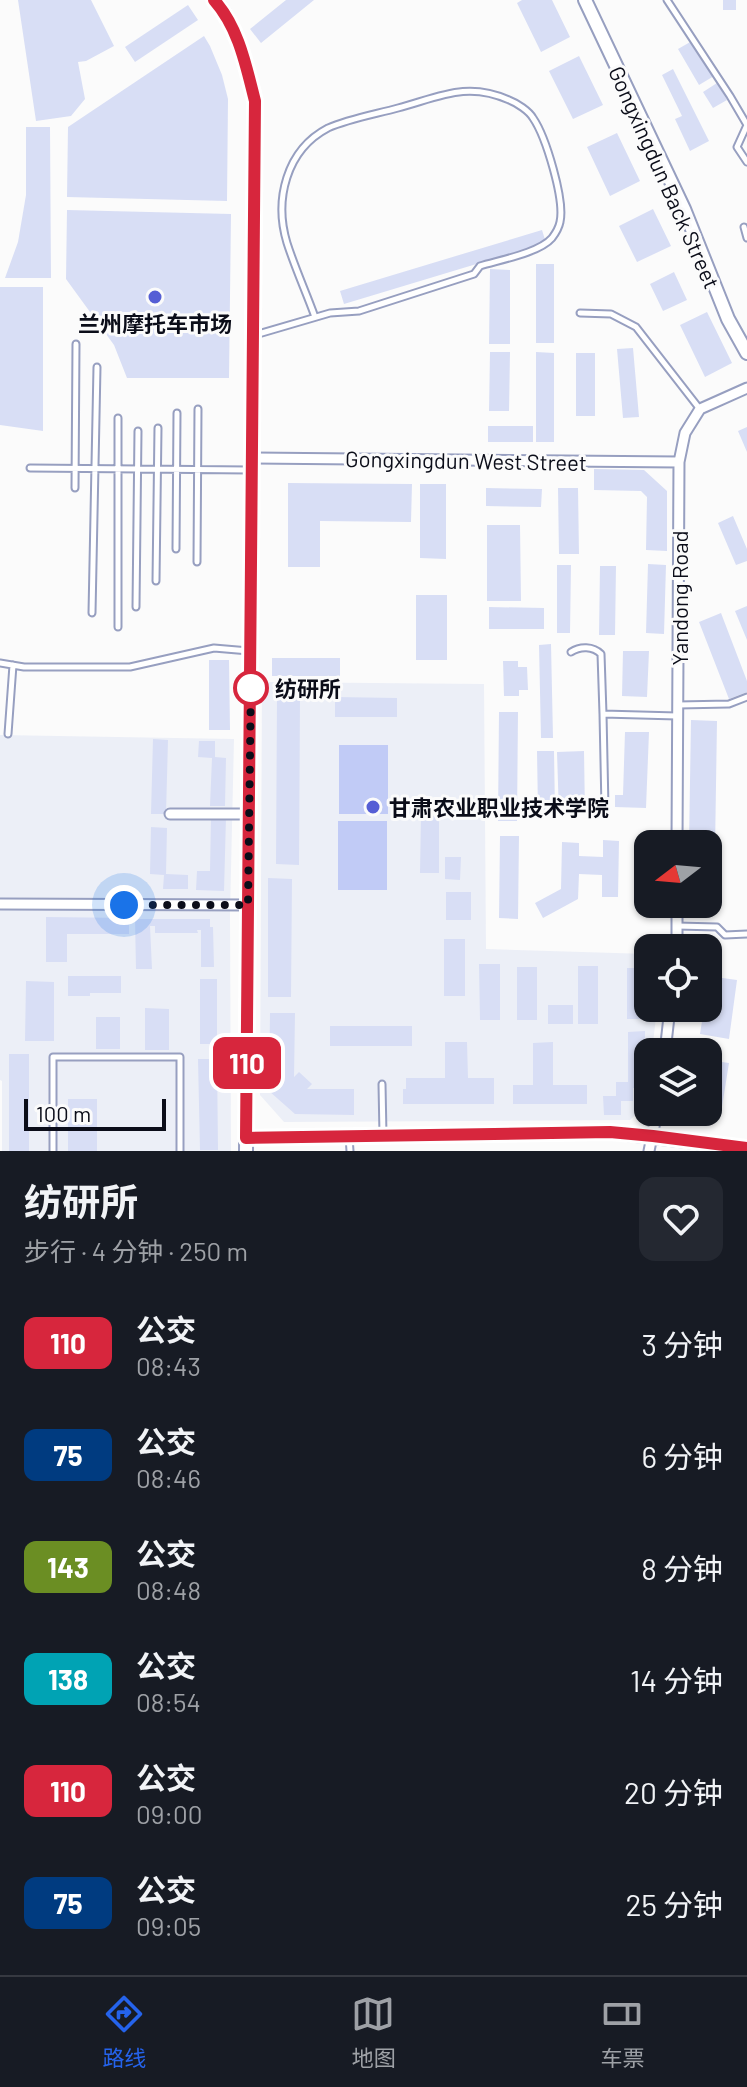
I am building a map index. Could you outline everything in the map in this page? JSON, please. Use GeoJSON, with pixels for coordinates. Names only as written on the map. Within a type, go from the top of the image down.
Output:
{"type":"FeatureCollection","features":[{"type":"Feature","properties":{"kind":"main road"},"geometry":{"type":"LineString","coordinates":[[215,0],[241,46],[255,101],[246,1145],[349,1136],[610,1132],[747,1148]]}},
{"type":"Feature","properties":{"kind":"main road","name":"Gongxingdun Back Street"},"geometry":{"type":"LineString","coordinates":[[585,0],[684,209],[728,319],[747,353]]}},
{"type":"Feature","properties":{"kind":"street"},"geometry":{"type":"LineString","coordinates":[[700,409],[747,388]]}},
{"type":"Feature","properties":{"kind":"street","name":"Yandong Road"},"geometry":{"type":"LineString","coordinates":[[677,830],[679,462],[685,433],[700,409]]}},
{"type":"Feature","properties":{"kind":"street","name":"Gongxingdun West Street"},"geometry":{"type":"LineString","coordinates":[[253,464],[679,462]]}},
{"type":"Feature","properties":{"kind":"street"},"geometry":{"type":"LineString","coordinates":[[170,814],[249,814]]}},
{"type":"Feature","properties":{"kind":"street"},"geometry":{"type":"LineString","coordinates":[[0,904],[248,905]]}},
{"type":"Feature","properties":{"kind":"street"},"geometry":{"type":"LineString","coordinates":[[677,918],[677,934]]}},
{"type":"Feature","properties":{"kind":"street"},"geometry":{"type":"LineString","coordinates":[[649,1151],[655,1126]]}},
{"type":"Feature","properties":{"kind":"lane"},"geometry":{"type":"LineString","coordinates":[[667,0],[747,125],[737,147],[747,162]]}},
{"type":"Feature","properties":{"kind":"lane"},"geometry":{"type":"LineString","coordinates":[[254,335],[330,313],[359,311],[474,274],[480,266],[544,246],[554,236],[560,223],[561,208],[549,153],[532,115],[500,96],[463,90],[330,127],[310,139],[294,158],[285,180],[282,210],[286,240],[315,317]]}},
{"type":"Feature","properties":{"kind":"lane"},"geometry":{"type":"LineString","coordinates":[[744,227],[747,238]]}},
{"type":"Feature","properties":{"kind":"lane"},"geometry":{"type":"LineString","coordinates":[[580,313],[611,314],[636,327],[700,409]]}},
{"type":"Feature","properties":{"kind":"lane"},"geometry":{"type":"LineString","coordinates":[[75,488],[76,344]]}},
{"type":"Feature","properties":{"kind":"lane"},"geometry":{"type":"LineString","coordinates":[[92,613],[97,367]]}},
{"type":"Feature","properties":{"kind":"lane"},"geometry":{"type":"LineString","coordinates":[[197,562],[198,409]]}},
{"type":"Feature","properties":{"kind":"lane"},"geometry":{"type":"LineString","coordinates":[[176,549],[177,413]]}},
{"type":"Feature","properties":{"kind":"lane"},"geometry":{"type":"LineString","coordinates":[[118,418],[118,627]]}},
{"type":"Feature","properties":{"kind":"lane"},"geometry":{"type":"LineString","coordinates":[[156,581],[158,428]]}},
{"type":"Feature","properties":{"kind":"lane"},"geometry":{"type":"LineString","coordinates":[[136,607],[138,431]]}},
{"type":"Feature","properties":{"kind":"lane"},"geometry":{"type":"LineString","coordinates":[[30,468],[197,469],[253,464]]}},
{"type":"Feature","properties":{"kind":"lane"},"geometry":{"type":"LineString","coordinates":[[0,663],[24,667],[130,667],[214,648],[251,651]]}},
{"type":"Feature","properties":{"kind":"lane"},"geometry":{"type":"LineString","coordinates":[[571,652],[584,648],[596,649],[601,654],[605,808]]}},
{"type":"Feature","properties":{"kind":"lane"},"geometry":{"type":"LineString","coordinates":[[8,734],[13,665]]}},
{"type":"Feature","properties":{"kind":"lane"},"geometry":{"type":"LineString","coordinates":[[603,714],[678,711],[729,704],[747,697]]}},
{"type":"Feature","properties":{"kind":"lane"},"geometry":{"type":"LineString","coordinates":[[677,926],[717,927],[725,935],[747,934]]}},
{"type":"Feature","properties":{"kind":"lane"},"geometry":{"type":"LineString","coordinates":[[53,1151],[53,1057],[180,1057],[180,1151]]}},
{"type":"Feature","properties":{"kind":"lane"},"geometry":{"type":"LineString","coordinates":[[382,1084],[383,1136]]}},
{"type":"Feature","properties":{"kind":"lane"},"geometry":{"type":"LineString","coordinates":[[349,1136],[350,1151]]}},
{"type":"Feature","properties":{"kind":"shaded area","name":"甘肃农业职业技术学院"},"geometry":{"type":"Polygon","coordinates":[[[262,682],[484,684],[486,949],[634,954],[634,1022],[655,1022],[654,1038],[634,1038],[634,1116],[630,1120],[284,1122],[260,1095],[262,682]]]}},
{"type":"Feature","properties":{"kind":"shaded area"},"geometry":{"type":"Polygon","coordinates":[[[0,735],[234,739],[230,914],[231,1151],[2,1151],[0,735]]]}},
{"type":"Feature","properties":{"kind":"shaded area"},"geometry":{"type":"Polygon","coordinates":[[[339,745],[388,745],[388,814],[339,814],[339,745]]]}},
{"type":"Feature","properties":{"kind":"shaded area"},"geometry":{"type":"Polygon","coordinates":[[[338,821],[387,821],[387,890],[338,890],[338,821]]]}},
{"type":"Feature","properties":{"kind":"building"},"geometry":{"type":"Polygon","coordinates":[[[18,0],[91,0],[114,46],[78,62],[85,99],[71,116],[36,121],[18,0]]]}},
{"type":"Feature","properties":{"kind":"building"},"geometry":{"type":"Polygon","coordinates":[[[286,0],[314,0],[261,43],[250,29],[286,0]]]}},
{"type":"Feature","properties":{"kind":"building"},"geometry":{"type":"Polygon","coordinates":[[[522,0],[552,0],[570,37],[541,52],[517,3],[522,0]]]}},
{"type":"Feature","properties":{"kind":"building"},"geometry":{"type":"Polygon","coordinates":[[[723,0],[736,0],[736,10],[723,10],[723,0]]]}},
{"type":"Feature","properties":{"kind":"building"},"geometry":{"type":"Polygon","coordinates":[[[188,5],[198,20],[135,62],[125,47],[188,5]]]}},
{"type":"Feature","properties":{"kind":"building"},"geometry":{"type":"Polygon","coordinates":[[[204,36],[222,75],[228,99],[227,201],[67,197],[68,127],[204,36]]]}},
{"type":"Feature","properties":{"kind":"building"},"geometry":{"type":"Polygon","coordinates":[[[692,41],[714,76],[699,85],[678,49],[692,41]]]}},
{"type":"Feature","properties":{"kind":"building"},"geometry":{"type":"Polygon","coordinates":[[[579,56],[603,105],[573,119],[549,71],[579,56]]]}},
{"type":"Feature","properties":{"kind":"building"},"geometry":{"type":"Polygon","coordinates":[[[673,69],[709,141],[690,151],[675,119],[682,116],[662,75],[673,69]]]}},
{"type":"Feature","properties":{"kind":"building"},"geometry":{"type":"Polygon","coordinates":[[[717,83],[727,100],[713,108],[703,92],[717,83]]]}},
{"type":"Feature","properties":{"kind":"building","name":"兰州摩托车市场"},"geometry":{"type":"Polygon","coordinates":[[[26,127],[50,127],[51,278],[5,278],[18,242],[26,195],[26,127]]]}},
{"type":"Feature","properties":{"kind":"building"},"geometry":{"type":"Polygon","coordinates":[[[617,133],[640,181],[610,196],[587,147],[617,133]]]}},
{"type":"Feature","properties":{"kind":"building"},"geometry":{"type":"Polygon","coordinates":[[[653,209],[671,246],[637,262],[619,226],[653,209]]]}},
{"type":"Feature","properties":{"kind":"building","name":"兰州摩托车市场"},"geometry":{"type":"Polygon","coordinates":[[[67,210],[231,214],[229,378],[127,378],[114,345],[66,279],[67,210]]]}},
{"type":"Feature","properties":{"kind":"building"},"geometry":{"type":"Polygon","coordinates":[[[542,230],[546,243],[344,304],[340,291],[542,230]]]}},
{"type":"Feature","properties":{"kind":"building"},"geometry":{"type":"Polygon","coordinates":[[[536,264],[554,264],[554,343],[536,343],[536,264]]]}},
{"type":"Feature","properties":{"kind":"building"},"geometry":{"type":"Polygon","coordinates":[[[490,269],[510,270],[510,344],[489,344],[490,269]]]}},
{"type":"Feature","properties":{"kind":"building"},"geometry":{"type":"Polygon","coordinates":[[[674,272],[687,300],[663,311],[650,284],[674,272]]]}},
{"type":"Feature","properties":{"kind":"building","name":"兰州摩托车市场"},"geometry":{"type":"Polygon","coordinates":[[[0,287],[43,287],[43,431],[0,425],[0,287]]]}},
{"type":"Feature","properties":{"kind":"building"},"geometry":{"type":"Polygon","coordinates":[[[707,312],[732,363],[705,377],[680,325],[707,312]]]}},
{"type":"Feature","properties":{"kind":"building"},"geometry":{"type":"Polygon","coordinates":[[[633,348],[639,417],[623,418],[617,349],[633,348]]]}},
{"type":"Feature","properties":{"kind":"building"},"geometry":{"type":"Polygon","coordinates":[[[490,352],[510,352],[509,411],[489,411],[490,352]]]}},
{"type":"Feature","properties":{"kind":"building"},"geometry":{"type":"Polygon","coordinates":[[[536,352],[554,353],[554,442],[536,442],[536,352]]]}},
{"type":"Feature","properties":{"kind":"building"},"geometry":{"type":"Polygon","coordinates":[[[576,353],[595,353],[595,416],[576,416],[576,353]]]}},
{"type":"Feature","properties":{"kind":"building"},"geometry":{"type":"Polygon","coordinates":[[[488,426],[533,426],[533,442],[488,442],[488,426]]]}},
{"type":"Feature","properties":{"kind":"building"},"geometry":{"type":"Polygon","coordinates":[[[747,427],[747,452],[738,431],[747,427]]]}},
{"type":"Feature","properties":{"kind":"building"},"geometry":{"type":"Polygon","coordinates":[[[594,469],[644,470],[667,491],[667,551],[646,550],[647,497],[641,491],[594,490],[594,469]]]}},
{"type":"Feature","properties":{"kind":"building"},"geometry":{"type":"Polygon","coordinates":[[[288,483],[412,484],[411,522],[320,521],[320,567],[288,567],[288,483]]]}},
{"type":"Feature","properties":{"kind":"building"},"geometry":{"type":"Polygon","coordinates":[[[420,484],[446,484],[446,559],[420,558],[420,484]]]}},
{"type":"Feature","properties":{"kind":"building"},"geometry":{"type":"Polygon","coordinates":[[[486,488],[542,489],[541,507],[486,506],[486,488]]]}},
{"type":"Feature","properties":{"kind":"building"},"geometry":{"type":"Polygon","coordinates":[[[558,488],[578,488],[579,554],[559,554],[558,488]]]}},
{"type":"Feature","properties":{"kind":"building"},"geometry":{"type":"Polygon","coordinates":[[[733,516],[747,549],[747,561],[736,565],[718,523],[733,516]]]}},
{"type":"Feature","properties":{"kind":"building"},"geometry":{"type":"Polygon","coordinates":[[[487,525],[520,525],[521,601],[487,601],[487,525]]]}},
{"type":"Feature","properties":{"kind":"building"},"geometry":{"type":"Polygon","coordinates":[[[648,564],[666,565],[664,634],[646,633],[648,564]]]}},
{"type":"Feature","properties":{"kind":"building"},"geometry":{"type":"Polygon","coordinates":[[[557,565],[571,565],[570,633],[557,633],[557,565]]]}},
{"type":"Feature","properties":{"kind":"building"},"geometry":{"type":"Polygon","coordinates":[[[600,566],[616,566],[615,635],[599,635],[600,566]]]}},
{"type":"Feature","properties":{"kind":"building"},"geometry":{"type":"Polygon","coordinates":[[[416,595],[447,595],[447,660],[416,660],[416,595]]]}},
{"type":"Feature","properties":{"kind":"building"},"geometry":{"type":"Polygon","coordinates":[[[747,606],[747,640],[735,611],[747,606]]]}},
{"type":"Feature","properties":{"kind":"building"},"geometry":{"type":"Polygon","coordinates":[[[489,607],[544,608],[544,629],[489,629],[489,607]]]}},
{"type":"Feature","properties":{"kind":"building"},"geometry":{"type":"Polygon","coordinates":[[[721,613],[747,681],[747,692],[729,699],[699,622],[721,613]]]}},
{"type":"Feature","properties":{"kind":"building"},"geometry":{"type":"Polygon","coordinates":[[[551,644],[553,738],[541,738],[539,645],[551,644]]]}},
{"type":"Feature","properties":{"kind":"building"},"geometry":{"type":"Polygon","coordinates":[[[623,651],[649,651],[647,697],[622,696],[623,651]]]}},
{"type":"Feature","properties":{"kind":"building"},"geometry":{"type":"Polygon","coordinates":[[[272,658],[340,658],[340,676],[272,676],[272,658]]]}},
{"type":"Feature","properties":{"kind":"building"},"geometry":{"type":"Polygon","coordinates":[[[209,660],[229,660],[230,730],[209,730],[209,660]]]}},
{"type":"Feature","properties":{"kind":"building"},"geometry":{"type":"Polygon","coordinates":[[[503,661],[518,661],[518,667],[527,667],[528,690],[519,690],[519,696],[504,696],[503,661]]]}},
{"type":"Feature","properties":{"kind":"building"},"geometry":{"type":"Polygon","coordinates":[[[277,697],[300,697],[299,865],[276,864],[277,697]]]}},
{"type":"Feature","properties":{"kind":"building"},"geometry":{"type":"Polygon","coordinates":[[[335,697],[397,698],[397,717],[335,717],[335,697]]]}},
{"type":"Feature","properties":{"kind":"building"},"geometry":{"type":"Polygon","coordinates":[[[499,712],[518,712],[517,821],[498,821],[499,712]]]}},
{"type":"Feature","properties":{"kind":"building"},"geometry":{"type":"Polygon","coordinates":[[[691,720],[717,721],[715,830],[689,830],[691,720]]]}},
{"type":"Feature","properties":{"kind":"building"},"geometry":{"type":"Polygon","coordinates":[[[625,732],[649,732],[646,808],[615,807],[615,795],[623,795],[625,732]]]}},
{"type":"Feature","properties":{"kind":"building"},"geometry":{"type":"Polygon","coordinates":[[[153,739],[168,740],[166,814],[151,814],[153,739]]]}},
{"type":"Feature","properties":{"kind":"building"},"geometry":{"type":"Polygon","coordinates":[[[199,741],[215,741],[215,757],[226,758],[225,806],[210,806],[212,758],[198,757],[199,741]]]}},
{"type":"Feature","properties":{"kind":"building"},"geometry":{"type":"Polygon","coordinates":[[[537,751],[554,751],[555,811],[538,811],[537,751]]]}},
{"type":"Feature","properties":{"kind":"building"},"geometry":{"type":"Polygon","coordinates":[[[584,751],[585,815],[559,815],[557,752],[584,751]]]}},
{"type":"Feature","properties":{"kind":"building"},"geometry":{"type":"Polygon","coordinates":[[[421,816],[439,816],[439,873],[420,873],[421,816]]]}},
{"type":"Feature","properties":{"kind":"building"},"geometry":{"type":"Polygon","coordinates":[[[211,817],[226,817],[224,891],[196,890],[197,871],[210,871],[211,817]]]}},
{"type":"Feature","properties":{"kind":"building"},"geometry":{"type":"Polygon","coordinates":[[[151,827],[167,828],[166,874],[188,875],[188,889],[163,889],[164,875],[150,874],[151,827]]]}},
{"type":"Feature","properties":{"kind":"building"},"geometry":{"type":"Polygon","coordinates":[[[500,836],[519,836],[518,919],[499,918],[500,836]]]}},
{"type":"Feature","properties":{"kind":"building"},"geometry":{"type":"Polygon","coordinates":[[[603,840],[619,841],[618,897],[602,897],[602,875],[579,874],[578,899],[543,918],[535,903],[561,889],[562,842],[579,843],[579,856],[603,857],[603,840]]]}},
{"type":"Feature","properties":{"kind":"building"},"geometry":{"type":"Polygon","coordinates":[[[445,857],[461,857],[460,880],[445,879],[445,857]]]}},
{"type":"Feature","properties":{"kind":"building"},"geometry":{"type":"Polygon","coordinates":[[[268,878],[292,879],[291,997],[268,997],[268,878]]]}},
{"type":"Feature","properties":{"kind":"building"},"geometry":{"type":"Polygon","coordinates":[[[446,892],[471,892],[471,920],[446,920],[446,892]]]}},
{"type":"Feature","properties":{"kind":"building"},"geometry":{"type":"Polygon","coordinates":[[[46,917],[129,918],[129,934],[67,934],[67,962],[46,962],[46,917]]]}},
{"type":"Feature","properties":{"kind":"building"},"geometry":{"type":"Polygon","coordinates":[[[135,919],[210,919],[214,967],[201,967],[201,930],[197,930],[198,933],[155,933],[155,926],[150,926],[152,969],[136,969],[135,919]]]}},
{"type":"Feature","properties":{"kind":"building"},"geometry":{"type":"Polygon","coordinates":[[[444,939],[465,939],[465,996],[444,996],[444,939]]]}},
{"type":"Feature","properties":{"kind":"building"},"geometry":{"type":"Polygon","coordinates":[[[479,964],[500,964],[500,1020],[480,1020],[479,964]]]}},
{"type":"Feature","properties":{"kind":"building"},"geometry":{"type":"Polygon","coordinates":[[[578,966],[598,966],[598,1024],[578,1024],[578,966]]]}},
{"type":"Feature","properties":{"kind":"building"},"geometry":{"type":"Polygon","coordinates":[[[517,967],[537,967],[537,1020],[517,1020],[517,967]]]}},
{"type":"Feature","properties":{"kind":"building"},"geometry":{"type":"Polygon","coordinates":[[[627,968],[634,968],[634,1019],[627,1019],[627,968]]]}},
{"type":"Feature","properties":{"kind":"building"},"geometry":{"type":"Polygon","coordinates":[[[68,976],[121,976],[121,993],[68,996],[68,976]]]}},
{"type":"Feature","properties":{"kind":"building"},"geometry":{"type":"Polygon","coordinates":[[[722,978],[737,980],[729,1039],[700,1034],[702,1022],[722,1022],[722,978]]]}},
{"type":"Feature","properties":{"kind":"building"},"geometry":{"type":"Polygon","coordinates":[[[200,979],[217,979],[217,1044],[200,1044],[200,979]]]}},
{"type":"Feature","properties":{"kind":"building"},"geometry":{"type":"Polygon","coordinates":[[[26,981],[54,982],[54,1041],[25,1041],[26,981]]]}},
{"type":"Feature","properties":{"kind":"building"},"geometry":{"type":"Polygon","coordinates":[[[548,1005],[573,1005],[573,1024],[548,1024],[548,1005]]]}},
{"type":"Feature","properties":{"kind":"building"},"geometry":{"type":"Polygon","coordinates":[[[145,1008],[169,1009],[169,1050],[145,1050],[145,1008]]]}},
{"type":"Feature","properties":{"kind":"building"},"geometry":{"type":"Polygon","coordinates":[[[270,1013],[295,1013],[294,1077],[299,1072],[312,1084],[307,1089],[354,1089],[354,1115],[295,1114],[269,1091],[270,1013]]]}},
{"type":"Feature","properties":{"kind":"building"},"geometry":{"type":"Polygon","coordinates":[[[96,1017],[120,1017],[120,1049],[96,1049],[96,1017]]]}},
{"type":"Feature","properties":{"kind":"building"},"geometry":{"type":"Polygon","coordinates":[[[330,1026],[412,1026],[412,1046],[330,1046],[330,1026]]]}},
{"type":"Feature","properties":{"kind":"building"},"geometry":{"type":"Polygon","coordinates":[[[645,1031],[645,1038],[634,1038],[633,1101],[621,1101],[621,1115],[604,1115],[603,1096],[616,1096],[616,1082],[628,1082],[628,1032],[645,1031]]]}},
{"type":"Feature","properties":{"kind":"building"},"geometry":{"type":"Polygon","coordinates":[[[445,1042],[467,1042],[468,1078],[494,1078],[494,1104],[403,1104],[406,1078],[445,1078],[445,1042]]]}},
{"type":"Feature","properties":{"kind":"building"},"geometry":{"type":"Polygon","coordinates":[[[553,1042],[553,1085],[587,1085],[587,1104],[513,1104],[513,1085],[533,1085],[533,1043],[553,1042]]]}},
{"type":"Feature","properties":{"kind":"building"},"geometry":{"type":"Polygon","coordinates":[[[9,1054],[29,1054],[29,1151],[9,1151],[9,1054]]]}},
{"type":"Feature","properties":{"kind":"building"},"geometry":{"type":"Polygon","coordinates":[[[198,1059],[217,1059],[218,1150],[200,1150],[198,1059]]]}},
{"type":"Feature","properties":{"kind":"building"},"geometry":{"type":"Polygon","coordinates":[[[722,1062],[729,1063],[722,1107],[722,1062]]]}},
{"type":"Feature","properties":{"kind":"building"},"geometry":{"type":"Polygon","coordinates":[[[68,1099],[97,1099],[97,1151],[68,1151],[68,1099]]]}},
{"type":"Feature","properties":{"kind":"bus line","name":"110"},"geometry":{"type":"LineString","coordinates":[[214,0],[241,46],[255,101],[246,1138],[610,1132],[747,1148]]}},
{"type":"Feature","properties":{"kind":"place","name":"兰州摩托车市场"},"geometry":{"type":"Point","coordinates":[155,297]}},
{"type":"Feature","properties":{"kind":"place","name":"纺研所"},"geometry":{"type":"Point","coordinates":[251,688]}},
{"type":"Feature","properties":{"kind":"place","name":"甘肃农业职业技术学院"},"geometry":{"type":"Point","coordinates":[373,807]}},
{"type":"Feature","properties":{"kind":"route"},"geometry":{"type":"LineString","coordinates":[[124,905],[248,905],[251,678],[251,688]]}}]}
